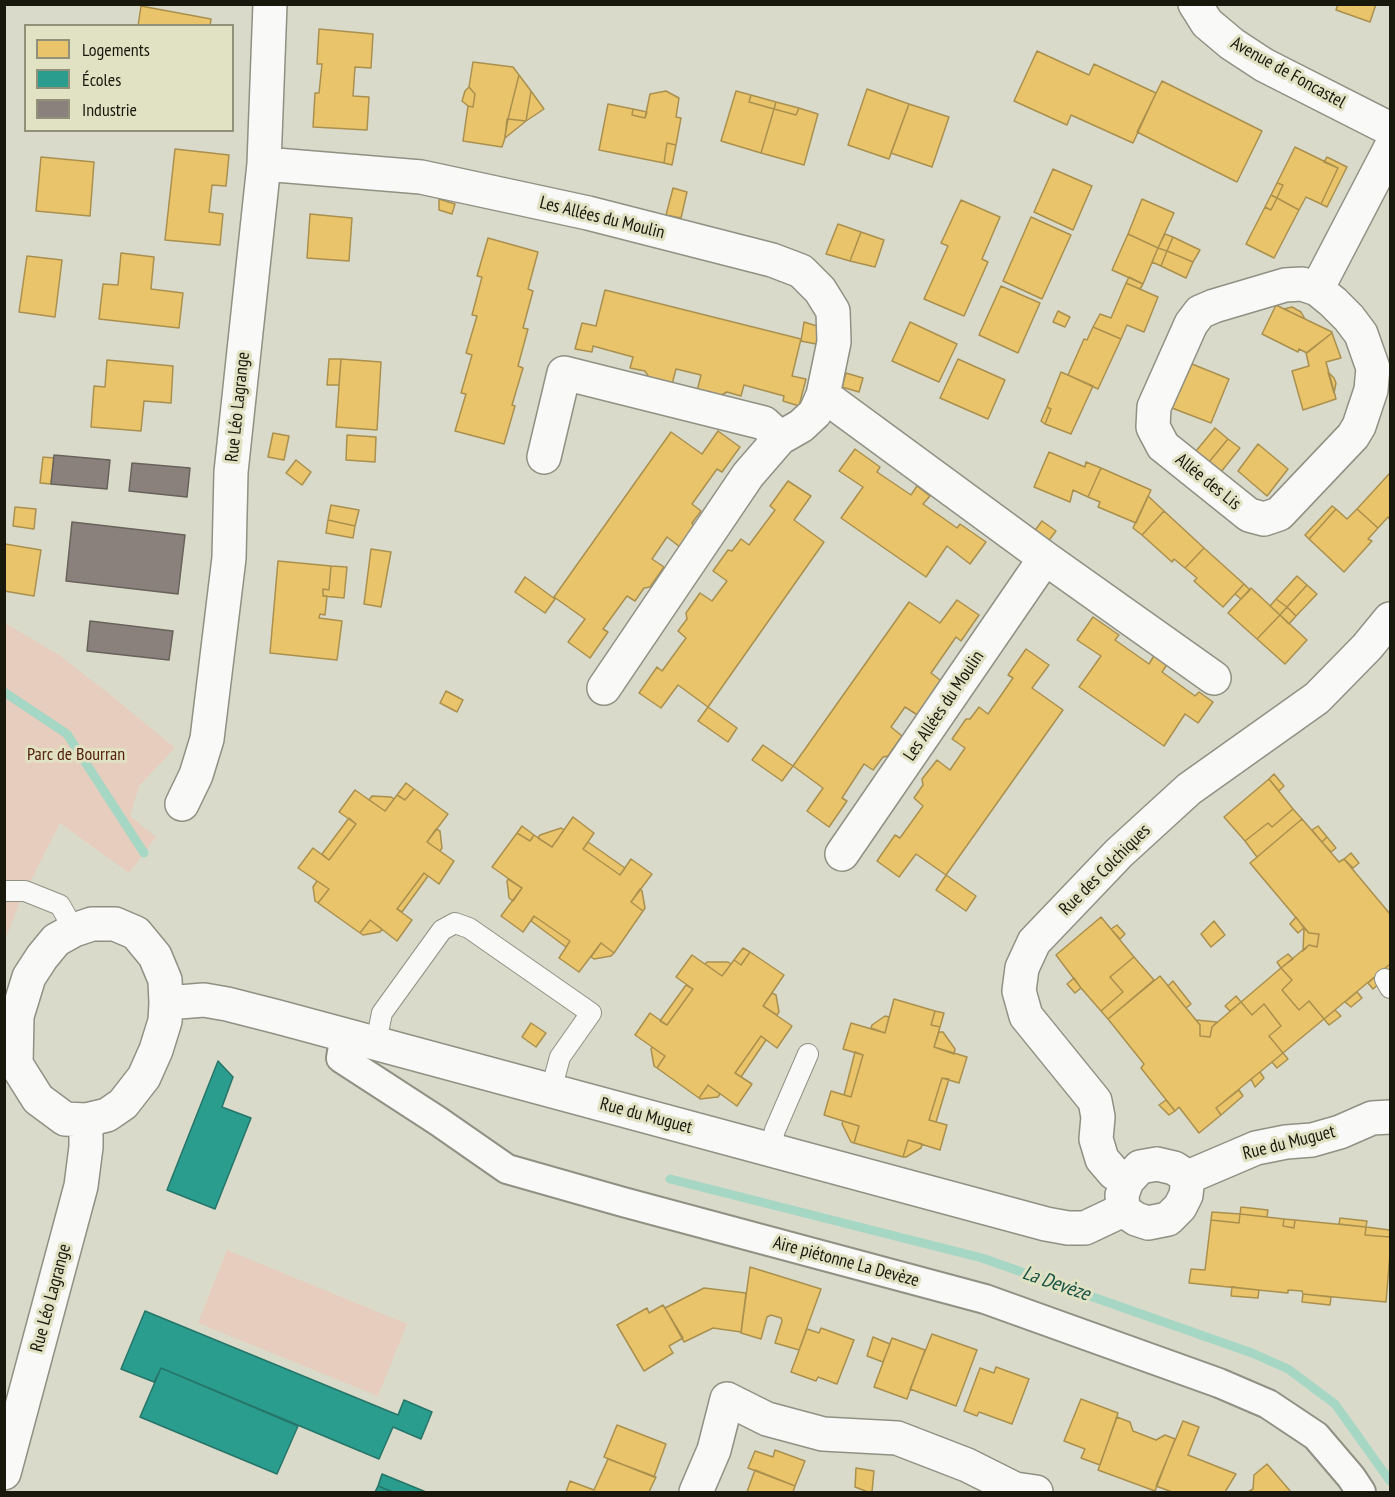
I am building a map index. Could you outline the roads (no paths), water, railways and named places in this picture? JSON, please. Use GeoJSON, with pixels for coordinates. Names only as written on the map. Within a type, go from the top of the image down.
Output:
{"type":"FeatureCollection","features":[{"type":"Feature","properties":{"kind":"street","name":"Rue Léo Lagrange"},"geometry":{"type":"LineString","coordinates":[[182,804],[196,775],[207,739],[230,558],[231,471],[264,164],[270,4]]}},
{"type":"Feature","properties":{"kind":"street","name":"Avenue de Foncastel"},"geometry":{"type":"LineString","coordinates":[[1196,4],[1207,23],[1232,44],[1264,65],[1390,129]]}},
{"type":"Feature","properties":{"kind":"street"},"geometry":{"type":"LineString","coordinates":[[1317,289],[1390,149]]}},
{"type":"Feature","properties":{"kind":"street","name":"Les Allées du Moulin"},"geometry":{"type":"LineString","coordinates":[[264,164],[421,177],[588,213],[772,260],[801,271],[820,290],[833,311],[834,342],[823,395],[815,413],[801,426],[780,438],[748,475],[604,688]]}},
{"type":"Feature","properties":{"kind":"street","name":"Allée des Lis"},"geometry":{"type":"LineString","coordinates":[[1302,284],[1317,289],[1333,302],[1361,334],[1373,368],[1371,390],[1359,426],[1353,436],[1279,514],[1264,519],[1249,516],[1163,446],[1153,427],[1154,407],[1191,324],[1200,312],[1285,285],[1302,284]]}},
{"type":"Feature","properties":{"kind":"street"},"geometry":{"type":"LineString","coordinates":[[544,458],[564,373],[764,423],[780,438]]}},
{"type":"Feature","properties":{"kind":"street"},"geometry":{"type":"LineString","coordinates":[[823,395],[1045,558],[1214,678]]}},
{"type":"Feature","properties":{"kind":"street","name":"Les Allées du Moulin"},"geometry":{"type":"LineString","coordinates":[[842,854],[1045,558]]}},
{"type":"Feature","properties":{"kind":"street","name":"Rue des Colchiques"},"geometry":{"type":"LineString","coordinates":[[1125,1195],[1114,1173],[1102,1159],[1096,1139],[1098,1117],[1095,1101],[1026,1016],[1019,991],[1022,968],[1035,942],[1119,853],[1189,789],[1317,698],[1367,647],[1390,619]]}},
{"type":"Feature","properties":{"kind":"street"},"geometry":{"type":"LineString","coordinates":[[92,924],[115,924],[136,933],[155,956],[165,980],[166,1003],[165,1021],[144,1077],[123,1104],[107,1115],[86,1120],[65,1119],[38,1099],[10,1066],[17,1016],[29,977],[56,940],[74,930],[92,924]]}},
{"type":"Feature","properties":{"kind":"street","name":"Rue du Muguet"},"geometry":{"type":"LineString","coordinates":[[166,1003],[204,1000],[227,1004],[1068,1228],[1085,1228],[1125,1195],[1140,1167],[1157,1164],[1174,1167],[1188,1177],[1256,1148],[1312,1140],[1340,1132],[1372,1118],[1390,1117]]}},
{"type":"Feature","properties":{"kind":"street","name":"Aire piétonne La Devèze"},"geometry":{"type":"LineString","coordinates":[[360,1038],[341,1058],[507,1169],[985,1299],[1219,1383],[1268,1404],[1316,1436],[1360,1492]]}},
{"type":"Feature","properties":{"kind":"street","name":"Rue Léo Lagrange"},"geometry":{"type":"LineString","coordinates":[[4,1473],[81,1186],[86,1147],[86,1120]]}},
{"type":"Feature","properties":{"kind":"street"},"geometry":{"type":"LineString","coordinates":[[1125,1195],[1136,1219],[1148,1223],[1168,1219],[1180,1207],[1186,1195],[1188,1177]]}},
{"type":"Feature","properties":{"kind":"street"},"geometry":{"type":"LineString","coordinates":[[696,1492],[714,1450],[727,1399],[767,1419],[823,1434],[897,1438],[967,1465],[1022,1491]]}},
{"type":"Feature","properties":{"kind":"lane"},"geometry":{"type":"LineString","coordinates":[[4,891],[25,891],[60,905],[74,930]]}},
{"type":"Feature","properties":{"kind":"lane"},"geometry":{"type":"LineString","coordinates":[[360,1038],[382,1013],[442,930],[455,923],[470,928],[591,1013],[560,1057],[551,1090]]}},
{"type":"Feature","properties":{"kind":"lane"},"geometry":{"type":"LineString","coordinates":[[770,1149],[775,1130],[808,1054]]}},
{"type":"Feature","properties":{"kind":"waterway","name":"La Devèze"},"geometry":{"type":"LineString","coordinates":[[4,692],[67,734],[144,853]]}},
{"type":"Feature","properties":{"kind":"waterway","name":"La Devèze"},"geometry":{"type":"LineString","coordinates":[[670,1179],[982,1258],[1252,1353],[1288,1369],[1335,1404],[1390,1481]]}},
{"type":"Feature","properties":{"kind":"park label","name":"Parc de Bourran"},"geometry":{"type":"Point","coordinates":[76,755]}}]}
